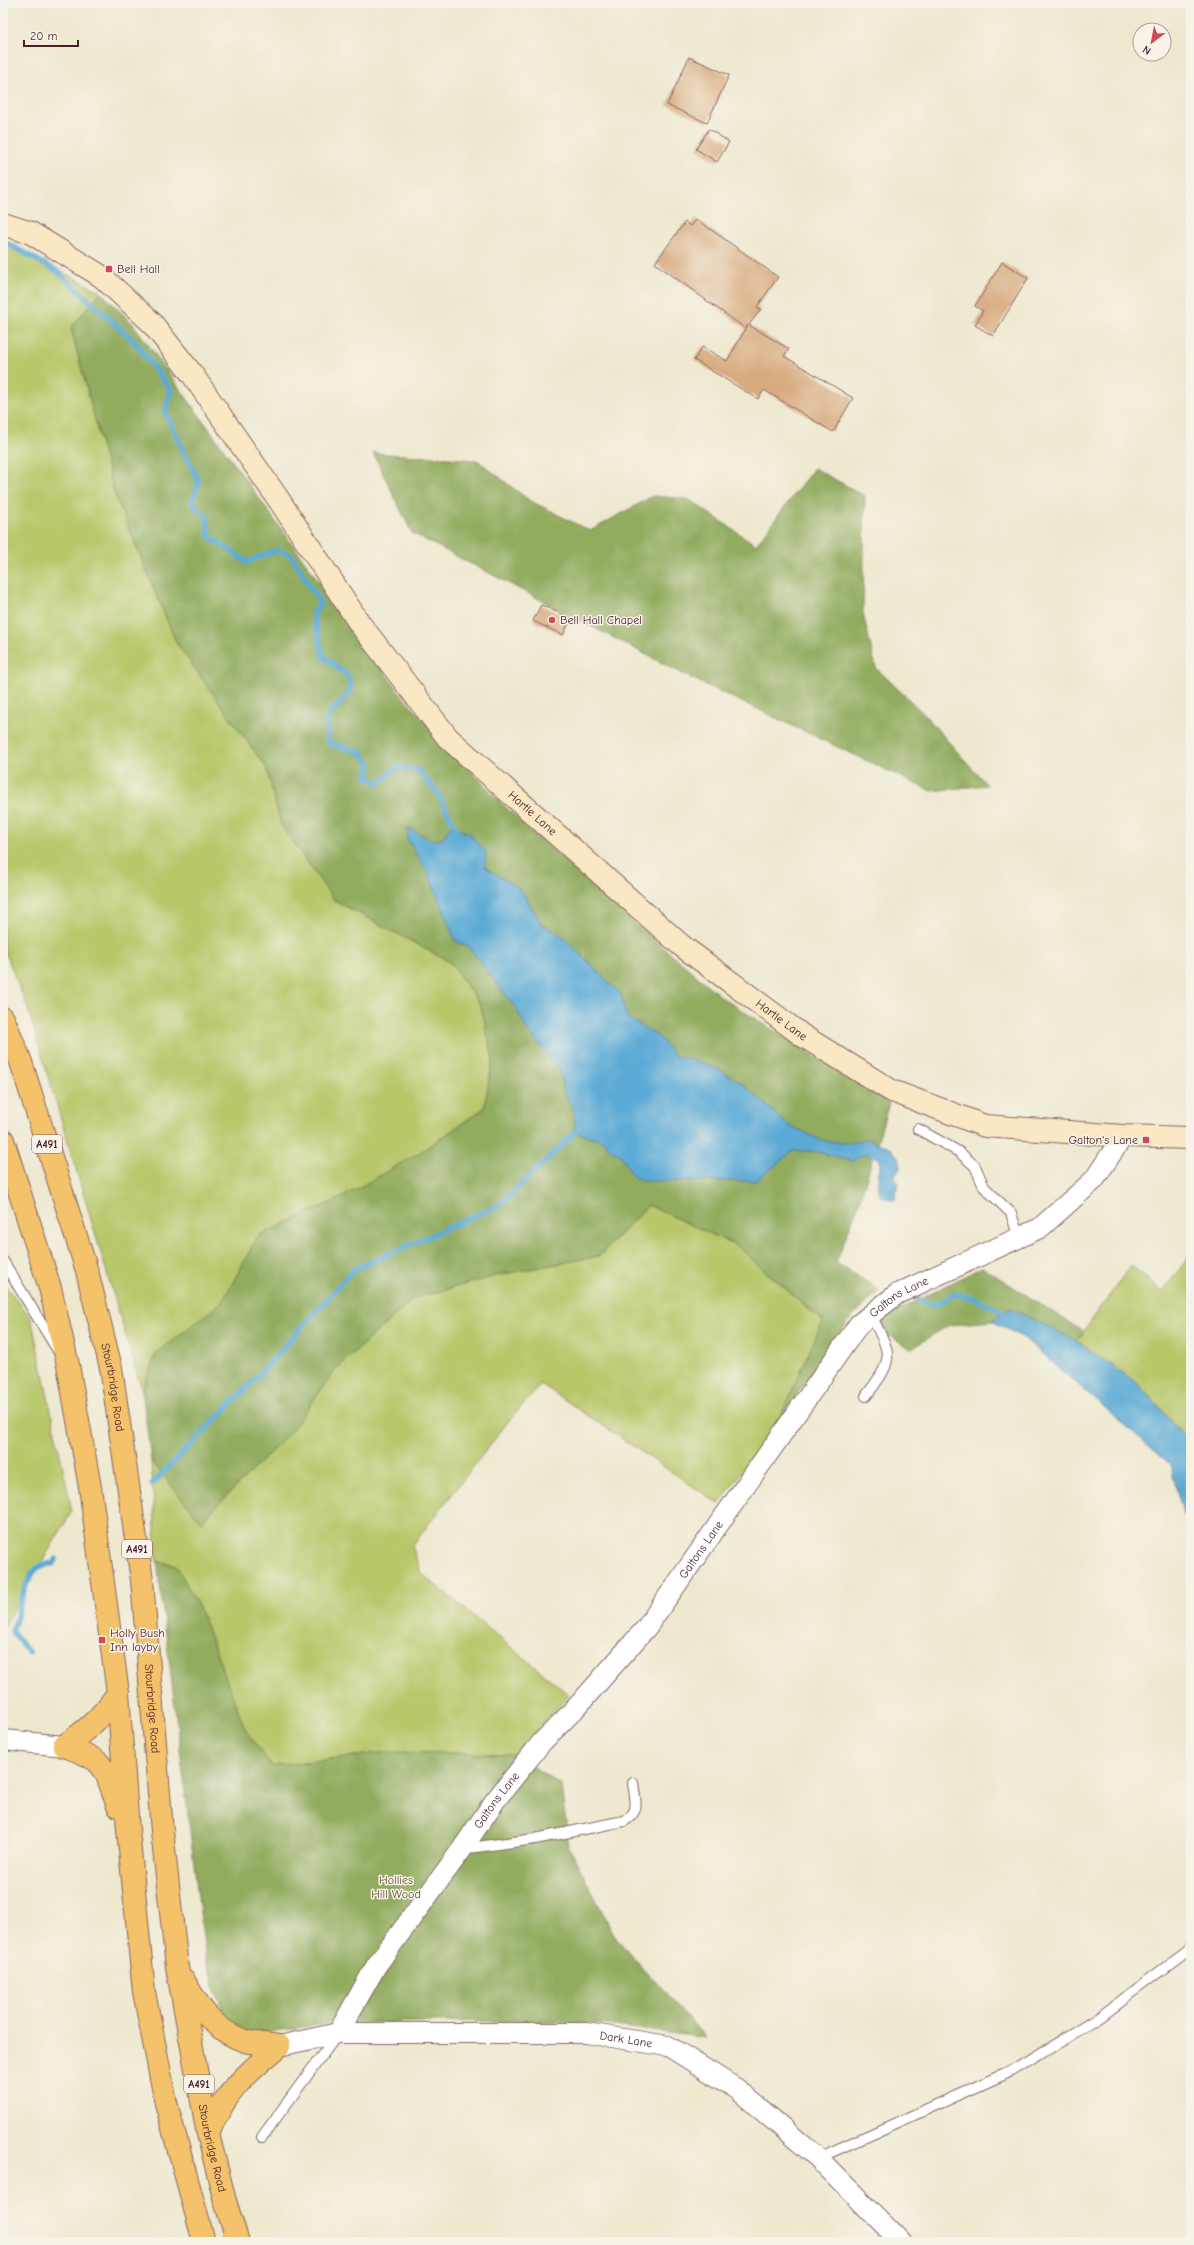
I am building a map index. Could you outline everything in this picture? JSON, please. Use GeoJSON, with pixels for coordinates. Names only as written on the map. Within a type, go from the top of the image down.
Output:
{"type":"FeatureCollection","features":[{"type":"Feature","properties":{"kind":"highway","name":"Stourbridge Road"},"geometry":{"type":"LineString","coordinates":[[3,1018],[21,1062],[84,1263],[111,1368],[142,1580],[162,1830],[177,1967],[208,2134],[238,2242]]}},
{"type":"Feature","properties":{"kind":"highway"},"geometry":{"type":"LineString","coordinates":[[3,1140],[50,1288],[68,1365],[90,1487],[118,1693],[128,1830],[143,1985],[166,2103],[204,2242]]}},
{"type":"Feature","properties":{"kind":"highway"},"geometry":{"type":"LineString","coordinates":[[64,1746],[88,1730],[104,1715],[118,1693]]}},
{"type":"Feature","properties":{"kind":"highway"},"geometry":{"type":"LineString","coordinates":[[64,1746],[95,1759],[106,1771],[128,1830]]}},
{"type":"Feature","properties":{"kind":"highway"},"geometry":{"type":"LineString","coordinates":[[177,1967],[196,2002],[219,2029],[245,2041],[279,2046]]}},
{"type":"Feature","properties":{"kind":"highway"},"geometry":{"type":"LineString","coordinates":[[208,2134],[222,2104],[241,2078],[279,2046]]}},
{"type":"Feature","properties":{"kind":"main road","name":"Hartle Lane"},"geometry":{"type":"LineString","coordinates":[[3,224],[31,233],[101,276],[151,322],[192,374],[279,500],[360,624],[448,738],[682,946],[803,1036],[892,1091],[984,1126],[1123,1136],[1191,1138]]}},
{"type":"Feature","properties":{"kind":"street","name":"Galtons Lane"},"geometry":{"type":"LineString","coordinates":[[338,2033],[376,1966],[462,1849],[494,1802],[542,1742],[574,1710],[646,1628],[859,1324],[897,1294],[1040,1228],[1094,1180],[1123,1136]]}},
{"type":"Feature","properties":{"kind":"street"},"geometry":{"type":"LineString","coordinates":[[3,1740],[64,1746]]}},
{"type":"Feature","properties":{"kind":"street","name":"Dark Lane"},"geometry":{"type":"LineString","coordinates":[[279,2046],[338,2033],[586,2033],[668,2046],[737,2088],[818,2158],[901,2242]]}},
{"type":"Feature","properties":{"kind":"lane"},"geometry":{"type":"LineString","coordinates":[[918,1129],[959,1152],[975,1166],[984,1187],[1011,1213],[1019,1238]]}},
{"type":"Feature","properties":{"kind":"lane"},"geometry":{"type":"LineString","coordinates":[[3,1261],[51,1342],[68,1365]]}},
{"type":"Feature","properties":{"kind":"lane"},"geometry":{"type":"LineString","coordinates":[[866,1396],[883,1373],[888,1362],[885,1344],[871,1315]]}},
{"type":"Feature","properties":{"kind":"lane"},"geometry":{"type":"LineString","coordinates":[[462,1849],[535,1839],[624,1822],[632,1817],[636,1809],[633,1783]]}},
{"type":"Feature","properties":{"kind":"lane"},"geometry":{"type":"LineString","coordinates":[[818,2158],[1012,2071],[1100,2017],[1186,1952],[1191,1945]]}},
{"type":"Feature","properties":{"kind":"lane"},"geometry":{"type":"LineString","coordinates":[[262,2137],[338,2033]]}},
{"type":"Feature","properties":{"kind":"green space"},"geometry":{"type":"Polygon","coordinates":[[[3,241],[101,292],[71,328],[114,493],[177,644],[266,767],[281,825],[334,900],[450,962],[481,1006],[493,1059],[484,1108],[419,1153],[339,1199],[258,1236],[222,1302],[156,1353],[142,1390],[28,1009],[3,947],[3,241]]]}},
{"type":"Feature","properties":{"kind":"green space"},"geometry":{"type":"Polygon","coordinates":[[[101,292],[134,325],[401,695],[501,803],[625,915],[724,999],[889,1103],[859,1203],[836,1263],[880,1290],[850,1319],[779,1420],[823,1321],[737,1246],[648,1205],[599,1256],[503,1274],[414,1298],[337,1368],[292,1430],[201,1522],[151,1460],[142,1390],[156,1353],[222,1302],[258,1236],[339,1199],[419,1153],[484,1109],[493,1059],[481,1006],[450,962],[334,900],[281,825],[266,767],[177,644],[114,493],[71,328],[101,292]]]}},
{"type":"Feature","properties":{"kind":"green space"},"geometry":{"type":"Polygon","coordinates":[[[373,453],[477,460],[529,500],[590,531],[653,496],[688,499],[756,545],[814,468],[865,496],[863,614],[876,668],[922,712],[987,785],[931,791],[689,677],[412,533],[373,453]]]}},
{"type":"Feature","properties":{"kind":"green space"},"geometry":{"type":"Polygon","coordinates":[[[648,1205],[737,1246],[823,1322],[779,1420],[719,1504],[541,1384],[507,1423],[412,1546],[421,1573],[569,1695],[514,1754],[389,1752],[272,1766],[246,1732],[199,1607],[176,1566],[157,1561],[151,1460],[201,1522],[292,1430],[337,1368],[414,1298],[503,1274],[599,1256],[648,1205]]]}},
{"type":"Feature","properties":{"kind":"green space"},"geometry":{"type":"Polygon","coordinates":[[[1191,1254],[1191,1443],[1136,1382],[1077,1341],[1131,1265],[1162,1292],[1191,1254]]]}},
{"type":"Feature","properties":{"kind":"green space"},"geometry":{"type":"Polygon","coordinates":[[[982,1267],[1084,1332],[1077,1341],[1010,1309],[992,1321],[949,1325],[911,1349],[889,1335],[867,1327],[982,1267]]]}},
{"type":"Feature","properties":{"kind":"green space"},"geometry":{"type":"Polygon","coordinates":[[[3,1283],[31,1317],[72,1511],[3,1628],[3,1283]]]}},
{"type":"Feature","properties":{"kind":"green space","name":"Hollies Hill Wood"},"geometry":{"type":"Polygon","coordinates":[[[157,1561],[176,1565],[199,1607],[246,1731],[272,1766],[389,1752],[514,1754],[561,1785],[569,1847],[616,1938],[706,2038],[600,2024],[514,2021],[333,2023],[245,2035],[225,2018],[206,1962],[157,1561]]]}},
{"type":"Feature","properties":{"kind":"water"},"geometry":{"type":"Polygon","coordinates":[[[449,827],[469,833],[486,852],[485,867],[521,890],[542,924],[561,935],[621,994],[627,1017],[659,1037],[675,1056],[691,1059],[720,1070],[743,1084],[788,1125],[821,1140],[841,1143],[868,1139],[892,1149],[900,1160],[901,1167],[894,1178],[898,1182],[895,1200],[881,1197],[877,1183],[880,1168],[879,1158],[864,1154],[852,1161],[814,1151],[793,1151],[756,1181],[645,1181],[633,1177],[620,1154],[611,1150],[604,1141],[575,1132],[574,1110],[564,1093],[560,1070],[527,1030],[517,1010],[468,946],[456,942],[429,875],[407,839],[408,828],[431,840],[443,839],[449,827]]]}},
{"type":"Feature","properties":{"kind":"water"},"geometry":{"type":"Polygon","coordinates":[[[1010,1308],[1077,1341],[1136,1382],[1191,1443],[1191,1523],[1183,1514],[1170,1464],[1024,1338],[992,1321],[1010,1308]]]}},
{"type":"Feature","properties":{"kind":"building"},"geometry":{"type":"Polygon","coordinates":[[[689,57],[729,75],[707,123],[667,105],[689,57]]]}},
{"type":"Feature","properties":{"kind":"building"},"geometry":{"type":"Polygon","coordinates":[[[709,129],[729,142],[717,162],[696,149],[709,129]]]}},
{"type":"Feature","properties":{"kind":"building"},"geometry":{"type":"Polygon","coordinates":[[[696,219],[778,277],[757,307],[761,309],[749,325],[789,349],[784,356],[853,398],[833,432],[764,390],[758,399],[694,360],[702,347],[727,361],[746,329],[655,263],[685,222],[690,226],[696,219]]]}},
{"type":"Feature","properties":{"kind":"building"},"geometry":{"type":"Polygon","coordinates":[[[1002,262],[1028,278],[993,336],[975,325],[983,311],[975,306],[1002,262]]]}},
{"type":"Feature","properties":{"kind":"building","name":"Bell Hall Chapel"},"geometry":{"type":"Polygon","coordinates":[[[541,605],[571,618],[563,635],[533,621],[541,605]]]}},
{"type":"Feature","properties":{"kind":"waterway"},"geometry":{"type":"LineString","coordinates":[[3,241],[57,271],[134,341],[171,390],[165,412],[199,482],[192,503],[207,517],[209,536],[247,562],[277,550],[292,556],[320,603],[313,614],[323,656],[349,677],[351,691],[327,716],[328,743],[360,752],[370,764],[367,777],[379,783],[397,767],[418,770],[437,792],[457,830]]}},
{"type":"Feature","properties":{"kind":"waterway"},"geometry":{"type":"LineString","coordinates":[[152,1484],[259,1375],[353,1270],[501,1204],[575,1132]]}},
{"type":"Feature","properties":{"kind":"waterway"},"geometry":{"type":"LineString","coordinates":[[914,1296],[925,1303],[934,1304],[939,1303],[954,1294],[974,1298],[1004,1313]]}},
{"type":"Feature","properties":{"kind":"waterway"},"geometry":{"type":"LineString","coordinates":[[29,1653],[12,1631],[29,1578],[35,1570],[43,1565],[53,1564],[56,1559]]}},
{"type":"Feature","properties":{"kind":"place","name":"Bell Hall"},"geometry":{"type":"Point","coordinates":[109,269]}},
{"type":"Feature","properties":{"kind":"place","name":"Bell Hall Chapel"},"geometry":{"type":"Point","coordinates":[552,620]}},
{"type":"Feature","properties":{"kind":"place","name":"Galton's Lane"},"geometry":{"type":"Point","coordinates":[1146,1140]}},
{"type":"Feature","properties":{"kind":"place","name":"Holly Bush Inn layby"},"geometry":{"type":"Point","coordinates":[102,1640]}}]}
